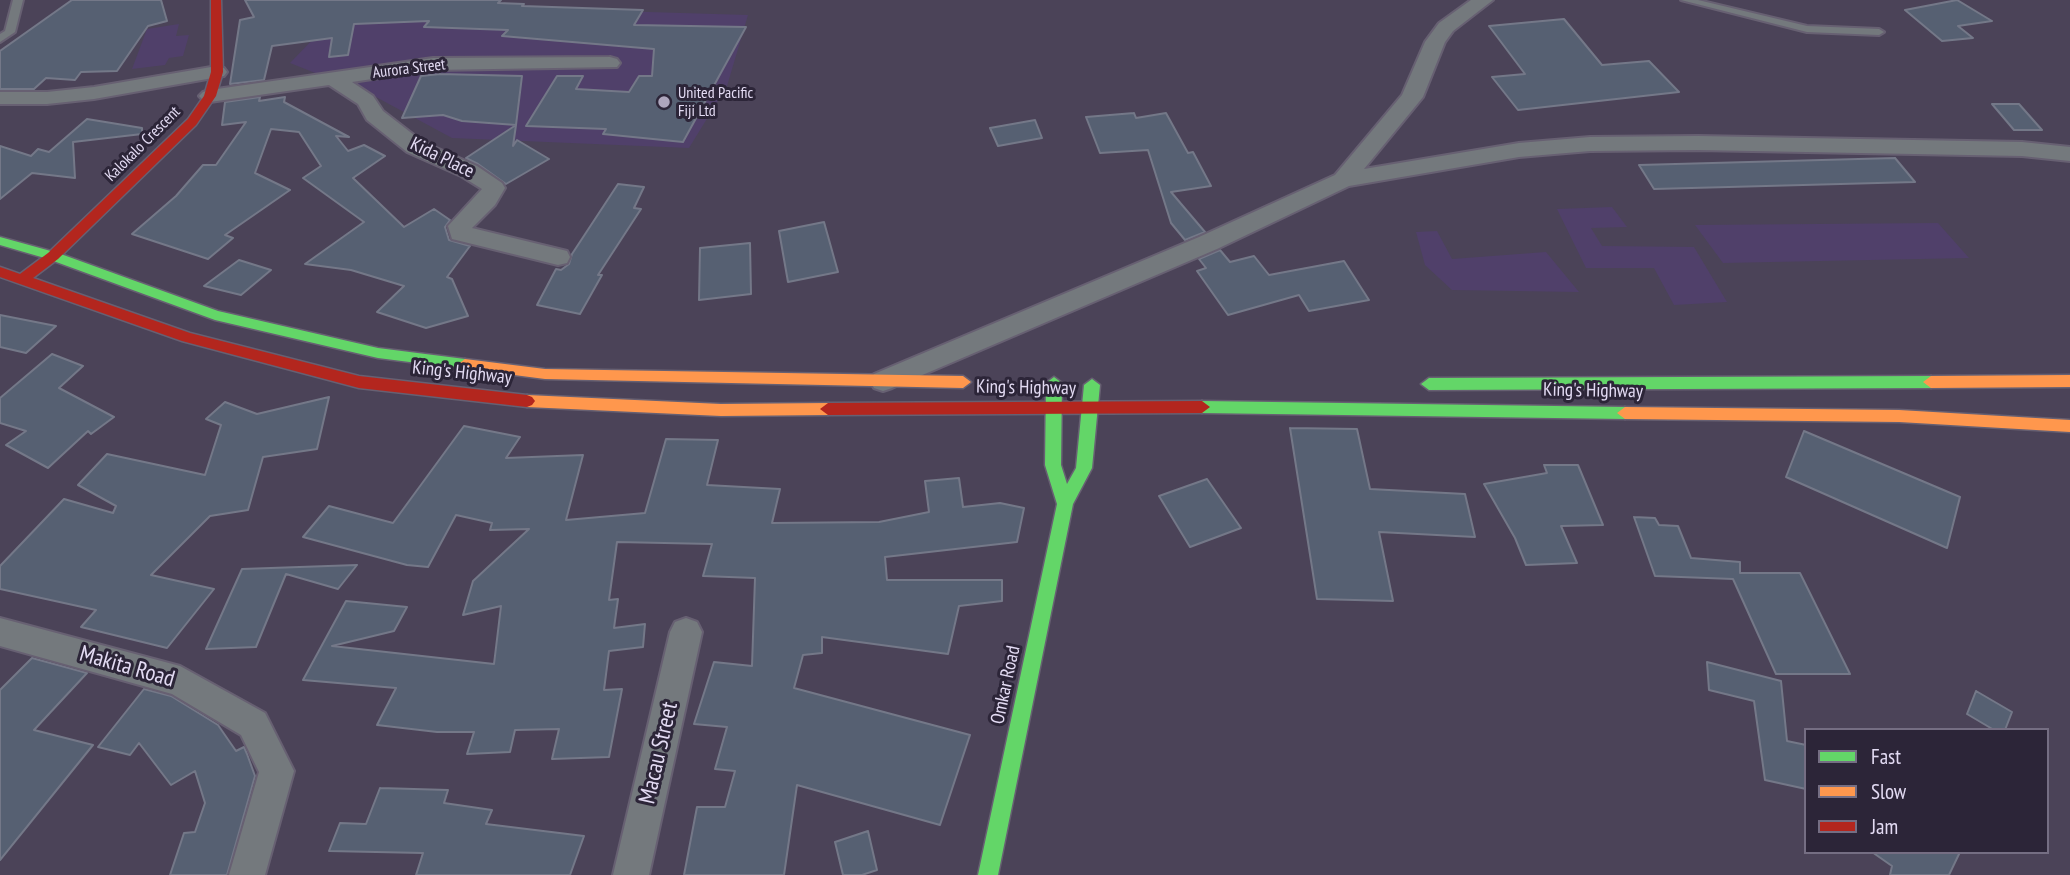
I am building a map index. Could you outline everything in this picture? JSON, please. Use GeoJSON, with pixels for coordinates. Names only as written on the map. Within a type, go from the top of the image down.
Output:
{"type":"FeatureCollection","features":[{"type":"Feature","properties":{"kind":"main road","name":"Kalokalo Crescent"},"geometry":{"type":"LineString","coordinates":[[23,279],[53,256],[192,122],[210,96],[217,72],[216,0]]}},
{"type":"Feature","properties":{"kind":"main road","name":"King's Highway"},"geometry":{"type":"LineString","coordinates":[[0,241],[53,256],[215,315],[378,353],[545,374],[975,382]]}},
{"type":"Feature","properties":{"kind":"main road","name":"King's Highway"},"geometry":{"type":"LineString","coordinates":[[0,272],[187,337],[359,382],[537,402],[720,410],[1053,407],[1089,410],[1181,407],[1899,416],[2070,426]]}},
{"type":"Feature","properties":{"kind":"main road","name":"King's Highway"},"geometry":{"type":"LineString","coordinates":[[1409,384],[2070,381]]}},
{"type":"Feature","properties":{"kind":"main road","name":"Omkar Road"},"geometry":{"type":"LineString","coordinates":[[988,875],[1065,504],[1084,468],[1089,410],[1073,384],[1053,407],[1053,464],[1065,504]]}},
{"type":"Feature","properties":{"kind":"street"},"geometry":{"type":"LineString","coordinates":[[1343,180],[1412,97],[1435,42],[1446,27],[1483,0]]}},
{"type":"Feature","properties":{"kind":"street","name":"Aurora Street"},"geometry":{"type":"LineString","coordinates":[[210,96],[433,64],[610,63]]}},
{"type":"Feature","properties":{"kind":"street"},"geometry":{"type":"LineString","coordinates":[[0,98],[47,98],[94,93],[217,72]]}},
{"type":"Feature","properties":{"kind":"street","name":"Kida Place"},"geometry":{"type":"LineString","coordinates":[[333,79],[366,100],[374,115],[415,147],[469,171],[494,188],[487,200],[460,226],[460,233],[558,257]]}},
{"type":"Feature","properties":{"kind":"street"},"geometry":{"type":"LineString","coordinates":[[883,381],[1208,243],[1343,180],[1519,150],[1590,144],[1698,143],[2022,149],[2070,154]]}},
{"type":"Feature","properties":{"kind":"street","name":"Makita Road"},"geometry":{"type":"LineString","coordinates":[[0,632],[180,681],[253,724],[277,771],[247,875]]}},
{"type":"Feature","properties":{"kind":"street","name":"Macau Street"},"geometry":{"type":"LineString","coordinates":[[631,875],[686,632]]}},
{"type":"Feature","properties":{"kind":"lane"},"geometry":{"type":"LineString","coordinates":[[0,39],[10,32],[18,0]]}},
{"type":"Feature","properties":{"kind":"lane"},"geometry":{"type":"LineString","coordinates":[[1686,0],[1807,29],[1880,32]]}},
{"type":"Feature","properties":{"kind":"shaded area"},"geometry":{"type":"Polygon","coordinates":[[[348,3],[748,15],[727,86],[689,148],[452,138],[376,97],[290,63],[348,3]]]}},
{"type":"Feature","properties":{"kind":"shaded area"},"geometry":{"type":"Polygon","coordinates":[[[179,24],[176,36],[189,35],[183,56],[169,58],[165,65],[132,69],[147,29],[179,24]]]}},
{"type":"Feature","properties":{"kind":"shaded area"},"geometry":{"type":"Polygon","coordinates":[[[1612,207],[1627,227],[1591,228],[1602,246],[1694,247],[1727,302],[1674,305],[1654,268],[1586,268],[1557,209],[1612,207]]]}},
{"type":"Feature","properties":{"kind":"shaded area"},"geometry":{"type":"Polygon","coordinates":[[[1938,223],[1969,258],[1723,263],[1695,225],[1938,223]]]}},
{"type":"Feature","properties":{"kind":"shaded area"},"geometry":{"type":"Polygon","coordinates":[[[1437,231],[1452,259],[1546,252],[1579,292],[1452,290],[1425,265],[1416,232],[1437,231]]]}},
{"type":"Feature","properties":{"kind":"building"},"geometry":{"type":"Polygon","coordinates":[[[72,0],[161,0],[167,21],[148,26],[117,71],[81,72],[75,80],[46,78],[34,89],[0,89],[0,51],[72,0]]]}},
{"type":"Feature","properties":{"kind":"building"},"geometry":{"type":"Polygon","coordinates":[[[245,0],[501,0],[498,3],[524,4],[522,6],[643,10],[634,25],[746,27],[683,142],[603,134],[606,129],[526,126],[557,76],[583,76],[576,89],[629,92],[639,76],[652,76],[654,49],[502,36],[508,30],[424,27],[429,21],[354,24],[348,55],[329,57],[332,38],[272,46],[264,80],[230,84],[240,20],[254,17],[245,0]]]}},
{"type":"Feature","properties":{"kind":"building"},"geometry":{"type":"Polygon","coordinates":[[[1957,0],[1992,21],[1958,26],[1973,38],[1942,41],[1905,10],[1957,0]]]}},
{"type":"Feature","properties":{"kind":"building"},"geometry":{"type":"Polygon","coordinates":[[[1564,19],[1602,65],[1649,61],[1679,92],[1518,110],[1492,77],[1525,74],[1489,26],[1564,19]]]}},
{"type":"Feature","properties":{"kind":"building"},"geometry":{"type":"Polygon","coordinates":[[[421,76],[522,76],[516,125],[462,121],[443,115],[402,118],[421,76]]]}},
{"type":"Feature","properties":{"kind":"building"},"geometry":{"type":"Polygon","coordinates":[[[260,97],[259,101],[285,97],[284,102],[349,137],[336,136],[348,151],[364,145],[385,156],[353,178],[404,227],[434,209],[450,220],[445,227],[449,240],[470,246],[447,277],[452,279],[468,316],[426,328],[377,312],[404,286],[351,270],[305,264],[364,222],[303,178],[321,166],[299,132],[271,129],[255,173],[290,190],[225,235],[233,238],[208,259],[132,234],[176,196],[203,165],[216,165],[246,122],[222,125],[225,102],[260,97]]]}},
{"type":"Feature","properties":{"kind":"building"},"geometry":{"type":"Polygon","coordinates":[[[1992,104],[2019,104],[2042,130],[2014,130],[1992,104]]]}},
{"type":"Feature","properties":{"kind":"building"},"geometry":{"type":"Polygon","coordinates":[[[1134,113],[1136,118],[1166,113],[1188,153],[1193,152],[1211,186],[1171,192],[1205,232],[1185,240],[1171,223],[1148,150],[1100,153],[1086,117],[1134,113]]]}},
{"type":"Feature","properties":{"kind":"building"},"geometry":{"type":"Polygon","coordinates":[[[87,119],[142,128],[142,134],[73,142],[75,178],[32,173],[0,199],[0,146],[31,156],[38,149],[49,152],[87,119]]]}},
{"type":"Feature","properties":{"kind":"building"},"geometry":{"type":"Polygon","coordinates":[[[1035,120],[1042,138],[998,146],[990,128],[1035,120]]]}},
{"type":"Feature","properties":{"kind":"building"},"geometry":{"type":"Polygon","coordinates":[[[516,125],[513,146],[517,140],[549,159],[506,184],[466,158],[516,125]]]}},
{"type":"Feature","properties":{"kind":"building"},"geometry":{"type":"Polygon","coordinates":[[[1895,158],[1915,182],[1654,189],[1639,165],[1895,158]]]}},
{"type":"Feature","properties":{"kind":"building"},"geometry":{"type":"Polygon","coordinates":[[[618,184],[644,187],[634,208],[641,209],[598,275],[602,275],[580,314],[537,305],[556,269],[561,270],[569,264],[572,254],[618,184]]]}},
{"type":"Feature","properties":{"kind":"building"},"geometry":{"type":"Polygon","coordinates":[[[824,222],[838,272],[788,282],[779,231],[824,222]]]}},
{"type":"Feature","properties":{"kind":"building"},"geometry":{"type":"Polygon","coordinates":[[[750,243],[751,294],[699,300],[700,248],[750,243]]]}},
{"type":"Feature","properties":{"kind":"building"},"geometry":{"type":"Polygon","coordinates":[[[1220,250],[1230,262],[1254,256],[1269,275],[1344,261],[1369,300],[1309,311],[1299,295],[1228,315],[1197,271],[1206,268],[1199,259],[1220,250]]]}},
{"type":"Feature","properties":{"kind":"building"},"geometry":{"type":"Polygon","coordinates":[[[239,260],[271,270],[241,295],[204,286],[239,260]]]}},
{"type":"Feature","properties":{"kind":"building"},"geometry":{"type":"Polygon","coordinates":[[[0,315],[56,326],[26,353],[0,347],[0,315]]]}},
{"type":"Feature","properties":{"kind":"building"},"geometry":{"type":"Polygon","coordinates":[[[52,354],[83,366],[59,388],[114,417],[91,434],[88,431],[48,468],[6,445],[26,431],[0,423],[0,398],[52,354]]]}},
{"type":"Feature","properties":{"kind":"building"},"geometry":{"type":"Polygon","coordinates":[[[329,397],[317,449],[263,457],[248,510],[210,516],[151,575],[214,589],[167,648],[81,627],[96,610],[0,589],[0,566],[64,499],[113,513],[116,506],[78,485],[107,454],[205,475],[221,425],[206,419],[225,402],[257,414],[329,397]]]}},
{"type":"Feature","properties":{"kind":"building"},"geometry":{"type":"Polygon","coordinates":[[[464,426],[520,437],[506,458],[583,455],[566,520],[645,513],[666,439],[718,440],[707,485],[780,489],[772,523],[879,522],[929,512],[925,481],[959,478],[963,507],[1000,503],[1024,508],[1017,542],[885,557],[887,580],[1002,580],[1002,601],[959,606],[948,654],[822,637],[822,653],[803,655],[794,688],[970,735],[940,825],[797,785],[784,875],[684,875],[697,807],[725,807],[735,771],[715,769],[727,727],[694,724],[714,662],[752,666],[755,578],[703,576],[712,544],[617,542],[609,600],[618,599],[614,628],[645,624],[643,647],[609,651],[604,690],[622,689],[609,757],[552,759],[559,729],[515,730],[510,752],[467,754],[474,732],[437,732],[377,725],[396,688],[303,680],[346,601],[407,607],[394,631],[332,646],[494,664],[501,606],[463,615],[473,581],[529,529],[490,530],[492,523],[456,515],[428,567],[407,565],[303,537],[329,506],[393,523],[464,426]]]}},
{"type":"Feature","properties":{"kind":"building"},"geometry":{"type":"Polygon","coordinates":[[[1290,428],[1357,429],[1370,489],[1465,494],[1475,537],[1379,532],[1393,601],[1317,599],[1290,428]]]}},
{"type":"Feature","properties":{"kind":"building"},"geometry":{"type":"Polygon","coordinates":[[[1804,431],[1960,497],[1947,548],[1786,477],[1804,431]]]}},
{"type":"Feature","properties":{"kind":"building"},"geometry":{"type":"Polygon","coordinates":[[[1544,465],[1578,465],[1603,525],[1561,526],[1577,563],[1526,565],[1515,538],[1484,484],[1547,473],[1544,465]]]}},
{"type":"Feature","properties":{"kind":"building"},"geometry":{"type":"Polygon","coordinates":[[[1207,479],[1241,528],[1190,547],[1159,496],[1207,479]]]}},
{"type":"Feature","properties":{"kind":"building"},"geometry":{"type":"Polygon","coordinates":[[[1634,517],[1655,518],[1659,525],[1678,526],[1691,558],[1740,562],[1740,573],[1800,573],[1850,674],[1776,674],[1733,579],[1655,576],[1634,517]]]}},
{"type":"Feature","properties":{"kind":"building"},"geometry":{"type":"Polygon","coordinates":[[[357,565],[338,589],[286,574],[256,647],[206,649],[242,569],[357,565]]]}},
{"type":"Feature","properties":{"kind":"building"},"geometry":{"type":"Polygon","coordinates":[[[32,658],[87,673],[34,730],[93,745],[0,860],[0,690],[32,658]]]}},
{"type":"Feature","properties":{"kind":"building"},"geometry":{"type":"Polygon","coordinates":[[[1707,662],[1781,681],[1787,741],[1804,745],[1804,789],[1765,780],[1754,701],[1709,690],[1707,662]]]}},
{"type":"Feature","properties":{"kind":"building"},"geometry":{"type":"Polygon","coordinates":[[[144,689],[171,696],[218,725],[236,751],[244,747],[255,776],[227,875],[170,875],[184,833],[195,832],[205,803],[195,771],[171,785],[139,743],[130,755],[98,747],[144,689]]]}},
{"type":"Feature","properties":{"kind":"building"},"geometry":{"type":"Polygon","coordinates":[[[1976,691],[2012,712],[2006,728],[1991,728],[1967,714],[1976,691]]]}},
{"type":"Feature","properties":{"kind":"building"},"geometry":{"type":"Polygon","coordinates":[[[380,788],[448,790],[444,803],[492,810],[486,824],[584,836],[570,875],[416,875],[423,853],[329,851],[340,823],[366,824],[380,788]]]}},
{"type":"Feature","properties":{"kind":"building"},"geometry":{"type":"Polygon","coordinates":[[[868,831],[877,870],[862,875],[843,875],[835,842],[868,831]]]}},
{"type":"Feature","properties":{"kind":"building"},"geometry":{"type":"Polygon","coordinates":[[[1875,854],[1959,854],[1949,875],[1890,875],[1892,866],[1875,854]]]}},
{"type":"Feature","properties":{"kind":"traffic: fast"},"geometry":{"type":"LineString","coordinates":[[0,241],[53,256],[215,315],[378,353],[465,364]]}},
{"type":"Feature","properties":{"kind":"traffic: fast"},"geometry":{"type":"LineString","coordinates":[[1429,384],[1931,382]]}},
{"type":"Feature","properties":{"kind":"traffic: fast"},"geometry":{"type":"LineString","coordinates":[[1054,383],[1053,465],[1065,504]]}},
{"type":"Feature","properties":{"kind":"traffic: fast"},"geometry":{"type":"LineString","coordinates":[[988,875],[1065,504],[1084,468],[1092,385]]}},
{"type":"Feature","properties":{"kind":"traffic: fast"},"geometry":{"type":"LineString","coordinates":[[1202,407],[1625,413]]}},
{"type":"Feature","properties":{"kind":"traffic: slow"},"geometry":{"type":"LineString","coordinates":[[465,364],[545,374],[963,382]]}},
{"type":"Feature","properties":{"kind":"traffic: slow"},"geometry":{"type":"LineString","coordinates":[[1931,382],[2070,381]]}},
{"type":"Feature","properties":{"kind":"traffic: slow"},"geometry":{"type":"LineString","coordinates":[[527,401],[721,410],[828,409]]}},
{"type":"Feature","properties":{"kind":"traffic: slow"},"geometry":{"type":"LineString","coordinates":[[1625,413],[1899,416],[2070,426]]}},
{"type":"Feature","properties":{"kind":"traffic: jam"},"geometry":{"type":"LineString","coordinates":[[23,279],[53,256],[192,122],[210,96],[217,72],[216,0]]}},
{"type":"Feature","properties":{"kind":"traffic: jam"},"geometry":{"type":"LineString","coordinates":[[0,272],[187,337],[359,382],[527,401]]}},
{"type":"Feature","properties":{"kind":"traffic: jam"},"geometry":{"type":"LineString","coordinates":[[828,409],[1202,407]]}},
{"type":"Feature","properties":{"kind":"place","name":"United Pacific Fiji Ltd"},"geometry":{"type":"Point","coordinates":[664,102]}}]}
